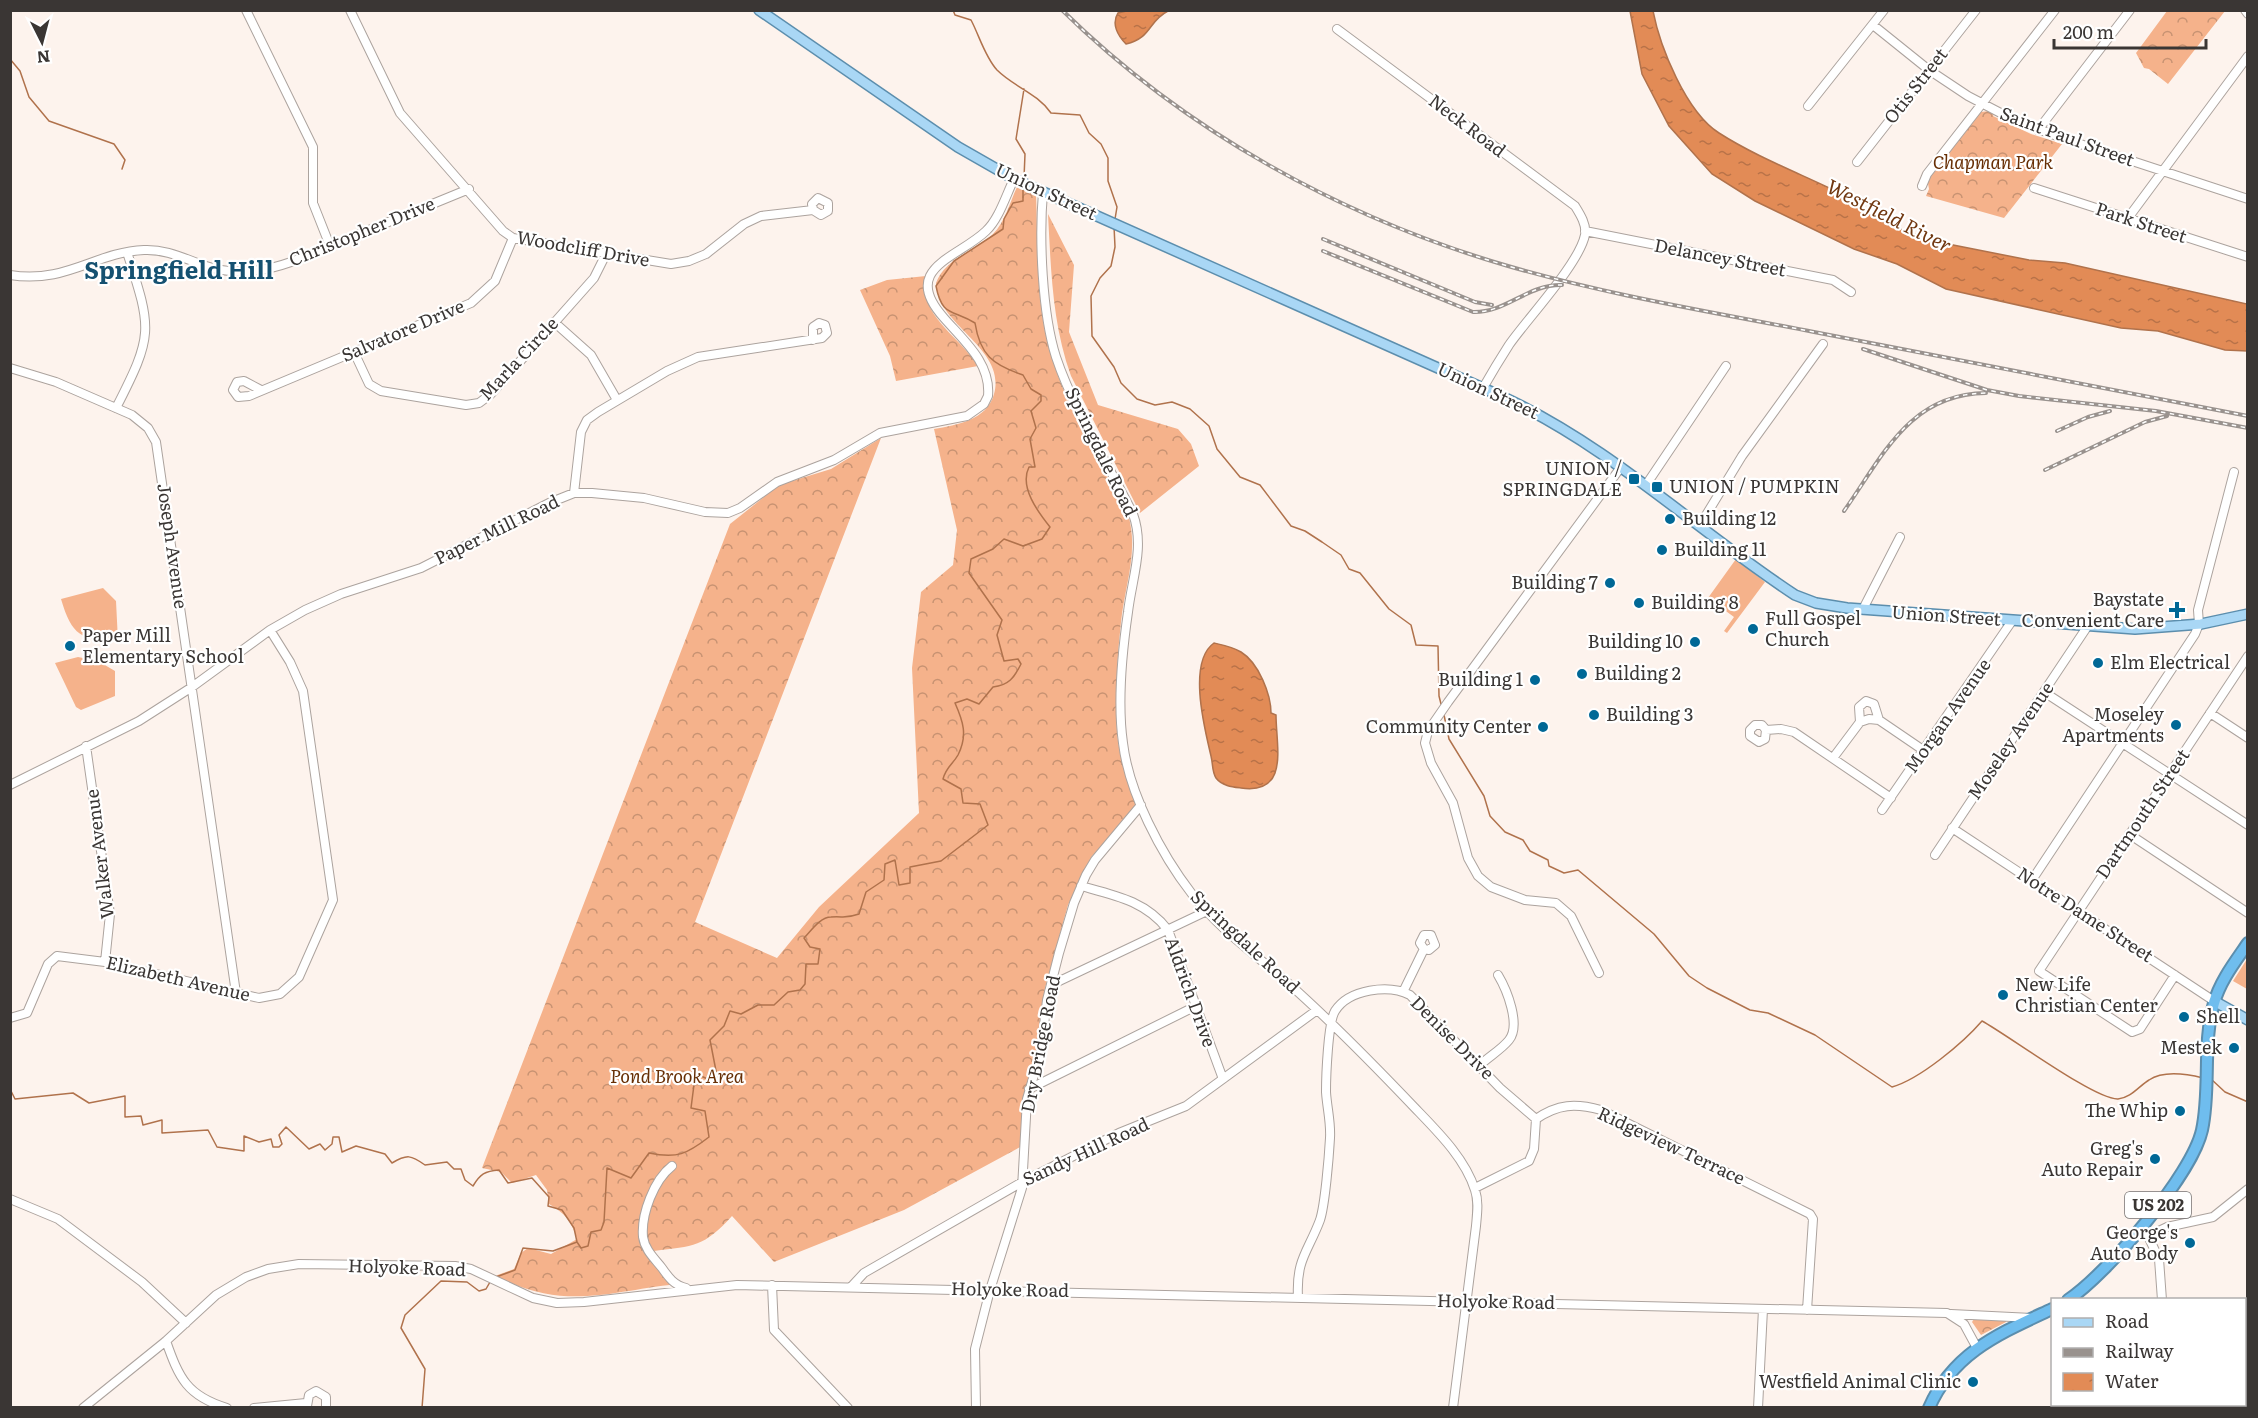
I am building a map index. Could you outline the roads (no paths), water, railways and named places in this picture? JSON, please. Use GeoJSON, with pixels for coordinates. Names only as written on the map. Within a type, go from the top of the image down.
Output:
{"type":"FeatureCollection","features":[{"type":"Feature","properties":{"kind":"highway","name":"US 202"},"geometry":{"type":"LineString","coordinates":[[2069,1298],[2087,1286],[2108,1265],[2173,1188],[2192,1157],[2202,1131],[2209,1034],[2214,1001],[2223,981],[2247,943]]}},
{"type":"Feature","properties":{"kind":"highway"},"geometry":{"type":"LineString","coordinates":[[1929,1407],[1937,1389],[1953,1368],[1977,1348],[2051,1309]]}},
{"type":"Feature","properties":{"kind":"main road","name":"Union Street"},"geometry":{"type":"LineString","coordinates":[[759,10],[958,147],[1021,182],[1483,388],[1563,427],[1795,595],[1823,604],[1863,609],[2087,627],[2150,629],[2199,624],[2247,615]]}},
{"type":"Feature","properties":{"kind":"main road","name":"Notre Dame Street"},"geometry":{"type":"LineString","coordinates":[[2214,1001],[2247,1020]]}},
{"type":"Feature","properties":{"kind":"street"},"geometry":{"type":"LineString","coordinates":[[246,10],[313,147],[313,203],[330,246]]}},
{"type":"Feature","properties":{"kind":"street","name":"Woodcliff Drive"},"geometry":{"type":"LineString","coordinates":[[350,10],[400,113],[469,189],[503,231],[513,238],[665,264],[683,263],[706,254],[755,218],[780,212],[813,210]]}},
{"type":"Feature","properties":{"kind":"street"},"geometry":{"type":"LineString","coordinates":[[1808,106],[1884,10]]}},
{"type":"Feature","properties":{"kind":"street","name":"Otis Street"},"geometry":{"type":"LineString","coordinates":[[1857,162],[1976,10]]}},
{"type":"Feature","properties":{"kind":"street"},"geometry":{"type":"LineString","coordinates":[[1922,186],[1928,174],[2055,10]]}},
{"type":"Feature","properties":{"kind":"street"},"geometry":{"type":"LineString","coordinates":[[2038,130],[2130,10]]}},
{"type":"Feature","properties":{"kind":"street","name":"Saint Paul Street"},"geometry":{"type":"LineString","coordinates":[[1873,25],[1929,70],[1983,104],[2038,130],[2247,199]]}},
{"type":"Feature","properties":{"kind":"street","name":"Neck Road"},"geometry":{"type":"LineString","coordinates":[[1337,29],[1575,206],[1582,217],[1585,231]]}},
{"type":"Feature","properties":{"kind":"street"},"geometry":{"type":"LineString","coordinates":[[2128,218],[2247,56]]}},
{"type":"Feature","properties":{"kind":"street","name":"Paper Mill Road"},"geometry":{"type":"LineString","coordinates":[[10,784],[139,721],[192,687],[270,630],[305,610],[341,594],[421,568],[549,503],[574,493],[644,498],[705,512],[728,513],[740,508],[777,482],[834,460],[880,434],[938,423],[975,412],[988,396],[986,372],[971,348],[935,308],[929,285],[933,270],[942,260],[988,230],[1021,182]]}},
{"type":"Feature","properties":{"kind":"street","name":"Park Street"},"geometry":{"type":"LineString","coordinates":[[2034,188],[2247,257]]}},
{"type":"Feature","properties":{"kind":"street","name":"Christopher Drive"},"geometry":{"type":"LineString","coordinates":[[10,275],[27,277],[60,274],[127,252],[148,250],[167,252],[208,267],[241,272],[274,268],[469,189]]}},
{"type":"Feature","properties":{"kind":"street","name":"Springdale Road"},"geometry":{"type":"LineString","coordinates":[[1043,192],[1045,288],[1055,352],[1070,388],[1133,514],[1138,533],[1138,557],[1125,629],[1121,731],[1124,752],[1141,805],[1178,873],[1207,911],[1330,1021],[1444,1140],[1475,1188],[1477,1215],[1453,1407]]}},
{"type":"Feature","properties":{"kind":"street"},"geometry":{"type":"LineString","coordinates":[[1483,388],[1509,345],[1574,258],[1582,245],[1585,231]]}},
{"type":"Feature","properties":{"kind":"street","name":"Delancey Street"},"geometry":{"type":"LineString","coordinates":[[1585,231],[1833,280],[1851,292]]}},
{"type":"Feature","properties":{"kind":"street","name":"Salvatore Drive"},"geometry":{"type":"LineString","coordinates":[[261,390],[478,299],[499,275],[513,238]]}},
{"type":"Feature","properties":{"kind":"street"},"geometry":{"type":"LineString","coordinates":[[116,408],[140,360],[146,334],[144,307],[127,252]]}},
{"type":"Feature","properties":{"kind":"street","name":"Marla Circle"},"geometry":{"type":"LineString","coordinates":[[354,352],[364,377],[376,390],[475,404],[491,394],[598,273],[606,254]]}},
{"type":"Feature","properties":{"kind":"street"},"geometry":{"type":"LineString","coordinates":[[554,322],[591,355],[617,400]]}},
{"type":"Feature","properties":{"kind":"street"},"geometry":{"type":"LineString","coordinates":[[574,493],[578,445],[582,428],[594,414],[671,368],[698,357],[813,340]]}},
{"type":"Feature","properties":{"kind":"street"},"geometry":{"type":"LineString","coordinates":[[1700,525],[1742,456],[1823,344]]}},
{"type":"Feature","properties":{"kind":"street"},"geometry":{"type":"LineString","coordinates":[[1646,485],[1726,366]]}},
{"type":"Feature","properties":{"kind":"street","name":"Joseph Avenue"},"geometry":{"type":"LineString","coordinates":[[10,368],[56,382],[139,419],[148,428],[156,442],[236,993]]}},
{"type":"Feature","properties":{"kind":"street"},"geometry":{"type":"LineString","coordinates":[[1599,973],[1571,916],[1556,903],[1504,894],[1478,876],[1462,844],[1453,803],[1427,753],[1425,743],[1431,726],[1448,702],[1621,467]]}},
{"type":"Feature","properties":{"kind":"street"},"geometry":{"type":"LineString","coordinates":[[2032,880],[2199,624],[2198,610],[2234,472]]}},
{"type":"Feature","properties":{"kind":"street"},"geometry":{"type":"LineString","coordinates":[[1863,609],[1900,537]]}},
{"type":"Feature","properties":{"kind":"street","name":"Morgan Avenue"},"geometry":{"type":"LineString","coordinates":[[1882,810],[2012,621]]}},
{"type":"Feature","properties":{"kind":"street","name":"Moseley Avenue"},"geometry":{"type":"LineString","coordinates":[[1935,855],[2087,627]]}},
{"type":"Feature","properties":{"kind":"street","name":"Elizabeth Avenue"},"geometry":{"type":"LineString","coordinates":[[10,1017],[22,1016],[28,1012],[43,974],[53,958],[67,956],[105,962],[236,993],[268,998],[280,994],[293,985],[303,972],[333,896],[304,694],[290,662],[270,630]]}},
{"type":"Feature","properties":{"kind":"street","name":"Dartmouth Street"},"geometry":{"type":"LineString","coordinates":[[2175,975],[2141,1028],[2135,1032],[2127,1030],[2039,971],[2247,656]]}},
{"type":"Feature","properties":{"kind":"street"},"geometry":{"type":"LineString","coordinates":[[2044,692],[2247,825]]}},
{"type":"Feature","properties":{"kind":"street"},"geometry":{"type":"LineString","coordinates":[[1860,722],[1859,707],[1866,701],[1874,704],[1879,720]]}},
{"type":"Feature","properties":{"kind":"street"},"geometry":{"type":"LineString","coordinates":[[2210,713],[2247,738]]}},
{"type":"Feature","properties":{"kind":"street"},"geometry":{"type":"LineString","coordinates":[[1833,758],[1860,722],[1869,718],[1879,720],[1923,750]]}},
{"type":"Feature","properties":{"kind":"street"},"geometry":{"type":"LineString","coordinates":[[1766,730],[1781,729],[1794,732],[1891,798]]}},
{"type":"Feature","properties":{"kind":"street","name":"Walker Avenue"},"geometry":{"type":"LineString","coordinates":[[86,746],[110,914],[105,962]]}},
{"type":"Feature","properties":{"kind":"street","name":"Dry Bridge Road"},"geometry":{"type":"LineString","coordinates":[[976,1407],[975,1353],[990,1290],[1024,1181],[1029,1089],[1041,1051],[1051,985],[1081,886],[1095,860],[1141,805]]}},
{"type":"Feature","properties":{"kind":"street","name":"Notre Dame Street"},"geometry":{"type":"LineString","coordinates":[[1952,828],[2214,1001]]}},
{"type":"Feature","properties":{"kind":"street"},"geometry":{"type":"LineString","coordinates":[[2129,834],[2247,913]]}},
{"type":"Feature","properties":{"kind":"street","name":"Aldrich Drive"},"geometry":{"type":"LineString","coordinates":[[1081,886],[1108,892],[1137,903],[1151,912],[1168,930],[1223,1079]]}},
{"type":"Feature","properties":{"kind":"street"},"geometry":{"type":"LineString","coordinates":[[1051,985],[1207,911]]}},
{"type":"Feature","properties":{"kind":"street"},"geometry":{"type":"LineString","coordinates":[[1403,992],[1424,949]]}},
{"type":"Feature","properties":{"kind":"street"},"geometry":{"type":"LineString","coordinates":[[1479,1066],[1508,1041],[1513,1030],[1510,1005],[1498,975]]}},
{"type":"Feature","properties":{"kind":"street","name":"Denise Drive"},"geometry":{"type":"LineString","coordinates":[[1330,1021],[1340,1005],[1358,995],[1379,989],[1403,992],[1417,1000],[1479,1066],[1536,1119]]}},
{"type":"Feature","properties":{"kind":"street"},"geometry":{"type":"LineString","coordinates":[[1029,1089],[1196,1006]]}},
{"type":"Feature","properties":{"kind":"street","name":"Sandy Hill Road"},"geometry":{"type":"LineString","coordinates":[[850,1287],[864,1273],[1024,1181],[1119,1133],[1176,1111],[1317,1010]]}},
{"type":"Feature","properties":{"kind":"street"},"geometry":{"type":"LineString","coordinates":[[1298,1298],[1298,1269],[1320,1218],[1329,1149],[1330,1127],[1326,1088],[1330,1021]]}},
{"type":"Feature","properties":{"kind":"street","name":"Ridgeview Terrace"},"geometry":{"type":"LineString","coordinates":[[1536,1119],[1550,1110],[1566,1105],[1601,1110],[1810,1214],[1813,1219],[1808,1310]]}},
{"type":"Feature","properties":{"kind":"street"},"geometry":{"type":"LineString","coordinates":[[1475,1188],[1529,1161],[1533,1149],[1536,1119]]}},
{"type":"Feature","properties":{"kind":"street"},"geometry":{"type":"LineString","coordinates":[[672,1166],[664,1173],[652,1196],[644,1218],[644,1238],[649,1254],[675,1285],[689,1289]]}},
{"type":"Feature","properties":{"kind":"street"},"geometry":{"type":"LineString","coordinates":[[2148,1236],[2167,1227],[2213,1216],[2247,1189]]}},
{"type":"Feature","properties":{"kind":"street"},"geometry":{"type":"LineString","coordinates":[[10,1199],[56,1217],[142,1282],[186,1323]]}},
{"type":"Feature","properties":{"kind":"street"},"geometry":{"type":"LineString","coordinates":[[2141,1225],[2159,1259],[2162,1298]]}},
{"type":"Feature","properties":{"kind":"street","name":"Holyoke Road"},"geometry":{"type":"LineString","coordinates":[[83,1407],[166,1341],[227,1288],[246,1276],[281,1266],[308,1264],[455,1266],[471,1269],[533,1298],[557,1303],[598,1301],[689,1289],[772,1285],[1947,1313],[2032,1318]]}},
{"type":"Feature","properties":{"kind":"street"},"geometry":{"type":"LineString","coordinates":[[772,1285],[771,1317],[774,1330],[848,1407]]}},
{"type":"Feature","properties":{"kind":"street"},"geometry":{"type":"LineString","coordinates":[[1758,1407],[1763,1309]]}},
{"type":"Feature","properties":{"kind":"street"},"geometry":{"type":"LineString","coordinates":[[1947,1313],[1964,1324],[1977,1348]]}},
{"type":"Feature","properties":{"kind":"street"},"geometry":{"type":"LineString","coordinates":[[166,1341],[180,1374],[197,1396],[227,1407]]}},
{"type":"Feature","properties":{"kind":"street"},"geometry":{"type":"LineString","coordinates":[[254,1407],[307,1405],[311,1393],[319,1392],[326,1397],[326,1407]]}},
{"type":"Feature","properties":{"kind":"water"},"geometry":{"type":"Polygon","coordinates":[[[1168,11],[1141,38],[1126,44],[1118,34],[1115,21],[1118,13],[1168,11]]]}},
{"type":"Feature","properties":{"kind":"water"},"geometry":{"type":"Polygon","coordinates":[[[1630,11],[1653,11],[1668,60],[1685,95],[1707,123],[1734,142],[1846,196],[1860,209],[1891,226],[1938,242],[2029,260],[2065,263],[2247,304],[2247,351],[2225,350],[2158,331],[2121,328],[1946,289],[1897,264],[1854,249],[1755,201],[1712,174],[1669,126],[1642,74],[1630,11]]]}},
{"type":"Feature","properties":{"kind":"water"},"geometry":{"type":"Polygon","coordinates":[[[1214,643],[1238,650],[1247,657],[1263,680],[1269,697],[1271,713],[1276,715],[1277,766],[1274,776],[1267,784],[1257,788],[1228,786],[1218,781],[1214,773],[1202,714],[1200,680],[1201,665],[1206,652],[1214,643]]]}},
{"type":"Feature","properties":{"kind":"waterway"},"geometry":{"type":"LineString","coordinates":[[953,10],[955,15],[971,20],[989,59],[1004,76],[1039,100],[1051,113],[1080,115],[1089,133],[1101,144],[1108,158],[1108,181],[1117,207],[1115,219]]}},
{"type":"Feature","properties":{"kind":"waterway"},"geometry":{"type":"LineString","coordinates":[[10,59],[20,71],[29,97],[49,121],[114,144],[125,160],[122,169]]}},
{"type":"Feature","properties":{"kind":"waterway"},"geometry":{"type":"LineString","coordinates":[[1024,89],[1016,139],[1025,154],[1024,178]]}},
{"type":"Feature","properties":{"kind":"waterway"},"geometry":{"type":"LineString","coordinates":[[496,1277],[515,1270],[523,1248],[553,1251],[577,1242],[581,1248],[588,1246],[591,1232],[601,1230],[604,1222],[607,1168],[631,1178],[649,1153],[681,1154],[709,1137],[705,1111],[691,1108],[695,1077],[701,1076],[712,1081],[717,1076],[710,1040],[724,1026],[730,1011],[741,1014],[758,1005],[774,1005],[788,992],[800,990],[805,984],[806,964],[818,964],[820,949],[810,947],[804,938],[816,925],[823,919],[859,914],[866,892],[884,880],[885,864],[895,860],[899,885],[910,883],[910,867],[941,861],[988,825],[980,804],[963,803],[961,789],[943,779],[958,755],[964,735],[955,703],[967,699],[979,704],[993,687],[1003,685],[1010,680],[1021,664],[1018,659],[1004,661],[997,635],[1002,620],[969,573],[971,559],[993,549],[1004,539],[1023,546],[1042,539],[1050,527],[1031,499],[1026,483],[1029,467],[1035,467],[1030,439],[1036,428],[1031,411],[1041,401],[1041,395],[1031,389],[1023,375],[996,363],[984,351],[975,323],[945,308],[938,296],[936,286],[954,261],[1003,229],[1004,219],[1013,203],[1023,201],[1023,189]]}},
{"type":"Feature","properties":{"kind":"waterway"},"geometry":{"type":"LineString","coordinates":[[1114,226],[1115,247],[1111,266],[1100,278],[1091,296],[1092,336],[1114,367],[1121,383],[1137,399],[1155,405],[1172,402],[1190,409],[1209,426],[1217,449],[1240,477],[1260,485],[1291,526],[1305,531],[1322,542],[1341,555],[1349,569],[1360,573],[1389,609],[1411,625],[1416,645],[1438,646],[1441,704]]}},
{"type":"Feature","properties":{"kind":"waterway"},"geometry":{"type":"LineString","coordinates":[[1444,715],[1449,739],[1484,796],[1490,816],[1505,832],[1523,840],[1530,851],[1548,860],[1549,866],[1564,873],[1578,870],[1654,934],[1689,976],[1707,988],[1750,1010],[1768,1013],[1815,1035],[1892,1087],[1928,1068],[1982,1021],[2072,1078],[2107,1097],[2123,1098],[2149,1080],[2162,1075],[2183,1074],[2203,1078]]}},
{"type":"Feature","properties":{"kind":"waterway"},"geometry":{"type":"LineString","coordinates":[[2211,1079],[2225,1092],[2248,1102]]}},
{"type":"Feature","properties":{"kind":"waterway"},"geometry":{"type":"LineString","coordinates":[[10,1089],[15,1099],[73,1093],[89,1103],[125,1096],[125,1117],[141,1116],[143,1125],[162,1120],[162,1133],[208,1130],[217,1147],[244,1151],[244,1136],[259,1142],[271,1139],[273,1147],[279,1147],[282,1144],[279,1135],[286,1127],[309,1149],[320,1144],[325,1150],[332,1144],[333,1137],[339,1137],[342,1152],[356,1146],[385,1154],[392,1163],[409,1157],[425,1165],[447,1162],[454,1169],[461,1169],[465,1180],[473,1186],[483,1174],[494,1170],[499,1170],[508,1183],[532,1178],[549,1197],[548,1206],[562,1210],[574,1228],[577,1242]]}},
{"type":"Feature","properties":{"kind":"waterway"},"geometry":{"type":"LineString","coordinates":[[422,1408],[425,1369],[401,1328],[405,1315],[441,1281],[467,1282],[479,1291],[486,1289],[490,1282]]}},
{"type":"Feature","properties":{"kind":"railway"},"geometry":{"type":"LineString","coordinates":[[1062,10],[1110,54],[1160,94],[1214,132],[1327,196],[1386,223],[1447,246],[1508,266],[1622,294],[2248,416]]}},
{"type":"Feature","properties":{"kind":"railway"},"geometry":{"type":"LineString","coordinates":[[1323,239],[1475,302],[1492,305]]}},
{"type":"Feature","properties":{"kind":"railway"},"geometry":{"type":"LineString","coordinates":[[1323,251],[1473,312],[1496,308],[1538,289],[1562,285]]}},
{"type":"Feature","properties":{"kind":"railway"},"geometry":{"type":"LineString","coordinates":[[1863,349],[1987,390],[2019,396],[2156,411],[2248,428]]}},
{"type":"Feature","properties":{"kind":"railway"},"geometry":{"type":"LineString","coordinates":[[1844,511],[1886,450],[1918,416],[1937,404],[1959,396],[1986,393]]}},
{"type":"Feature","properties":{"kind":"railway"},"geometry":{"type":"LineString","coordinates":[[2057,431],[2088,417],[2110,411]]}},
{"type":"Feature","properties":{"kind":"railway"},"geometry":{"type":"LineString","coordinates":[[2045,470],[2145,422],[2167,416]]}},
{"type":"Feature","properties":{"kind":"place","name":"UNION / SPRINGDALE"},"geometry":{"type":"Point","coordinates":[1634,479]}},
{"type":"Feature","properties":{"kind":"place","name":"UNION / PUMPKIN"},"geometry":{"type":"Point","coordinates":[1657,487]}},
{"type":"Feature","properties":{"kind":"place","name":"Building 12"},"geometry":{"type":"Point","coordinates":[1670,519]}},
{"type":"Feature","properties":{"kind":"place","name":"Building 11"},"geometry":{"type":"Point","coordinates":[1662,550]}},
{"type":"Feature","properties":{"kind":"place","name":"Building 7"},"geometry":{"type":"Point","coordinates":[1610,583]}},
{"type":"Feature","properties":{"kind":"place","name":"Building 8"},"geometry":{"type":"Point","coordinates":[1639,603]}},
{"type":"Feature","properties":{"kind":"place","name":"Baystate Convenient Care"},"geometry":{"type":"Point","coordinates":[2177,610]}},
{"type":"Feature","properties":{"kind":"place","name":"Full Gospel Church"},"geometry":{"type":"Point","coordinates":[1753,629]}},
{"type":"Feature","properties":{"kind":"place","name":"Building 10"},"geometry":{"type":"Point","coordinates":[1695,642]}},
{"type":"Feature","properties":{"kind":"place","name":"Paper Mill Elementary School"},"geometry":{"type":"Point","coordinates":[70,646]}},
{"type":"Feature","properties":{"kind":"place","name":"Elm Electrical"},"geometry":{"type":"Point","coordinates":[2098,663]}},
{"type":"Feature","properties":{"kind":"place","name":"Building 2"},"geometry":{"type":"Point","coordinates":[1582,674]}},
{"type":"Feature","properties":{"kind":"place","name":"Building 1"},"geometry":{"type":"Point","coordinates":[1535,680]}},
{"type":"Feature","properties":{"kind":"place","name":"Building 3"},"geometry":{"type":"Point","coordinates":[1594,715]}},
{"type":"Feature","properties":{"kind":"place","name":"Moseley Apartments"},"geometry":{"type":"Point","coordinates":[2176,725]}},
{"type":"Feature","properties":{"kind":"place","name":"Community Center"},"geometry":{"type":"Point","coordinates":[1543,727]}},
{"type":"Feature","properties":{"kind":"place","name":"New Life Christian Center"},"geometry":{"type":"Point","coordinates":[2003,995]}},
{"type":"Feature","properties":{"kind":"place","name":"Shell"},"geometry":{"type":"Point","coordinates":[2184,1017]}},
{"type":"Feature","properties":{"kind":"place","name":"Mestek"},"geometry":{"type":"Point","coordinates":[2234,1048]}},
{"type":"Feature","properties":{"kind":"place","name":"The Whip"},"geometry":{"type":"Point","coordinates":[2180,1111]}},
{"type":"Feature","properties":{"kind":"place","name":"Greg's Auto Repair"},"geometry":{"type":"Point","coordinates":[2155,1159]}},
{"type":"Feature","properties":{"kind":"place","name":"George's Auto Body"},"geometry":{"type":"Point","coordinates":[2190,1243]}},
{"type":"Feature","properties":{"kind":"place","name":"Westfield Animal Clinic"},"geometry":{"type":"Point","coordinates":[1973,1382]}},
{"type":"Feature","properties":{"kind":"district","name":"Springfield Hill"},"geometry":{"type":"Point","coordinates":[179,271]}},
{"type":"Feature","properties":{"kind":"park label","name":"Chapman Park"},"geometry":{"type":"Point","coordinates":[1993,163]}},
{"type":"Feature","properties":{"kind":"park label","name":"Pond Brook Area"},"geometry":{"type":"Point","coordinates":[677,1077]}},
{"type":"Feature","properties":{"kind":"water label","name":"Westfield River"},"geometry":{"type":"Point","coordinates":[1889,216]}}]}
